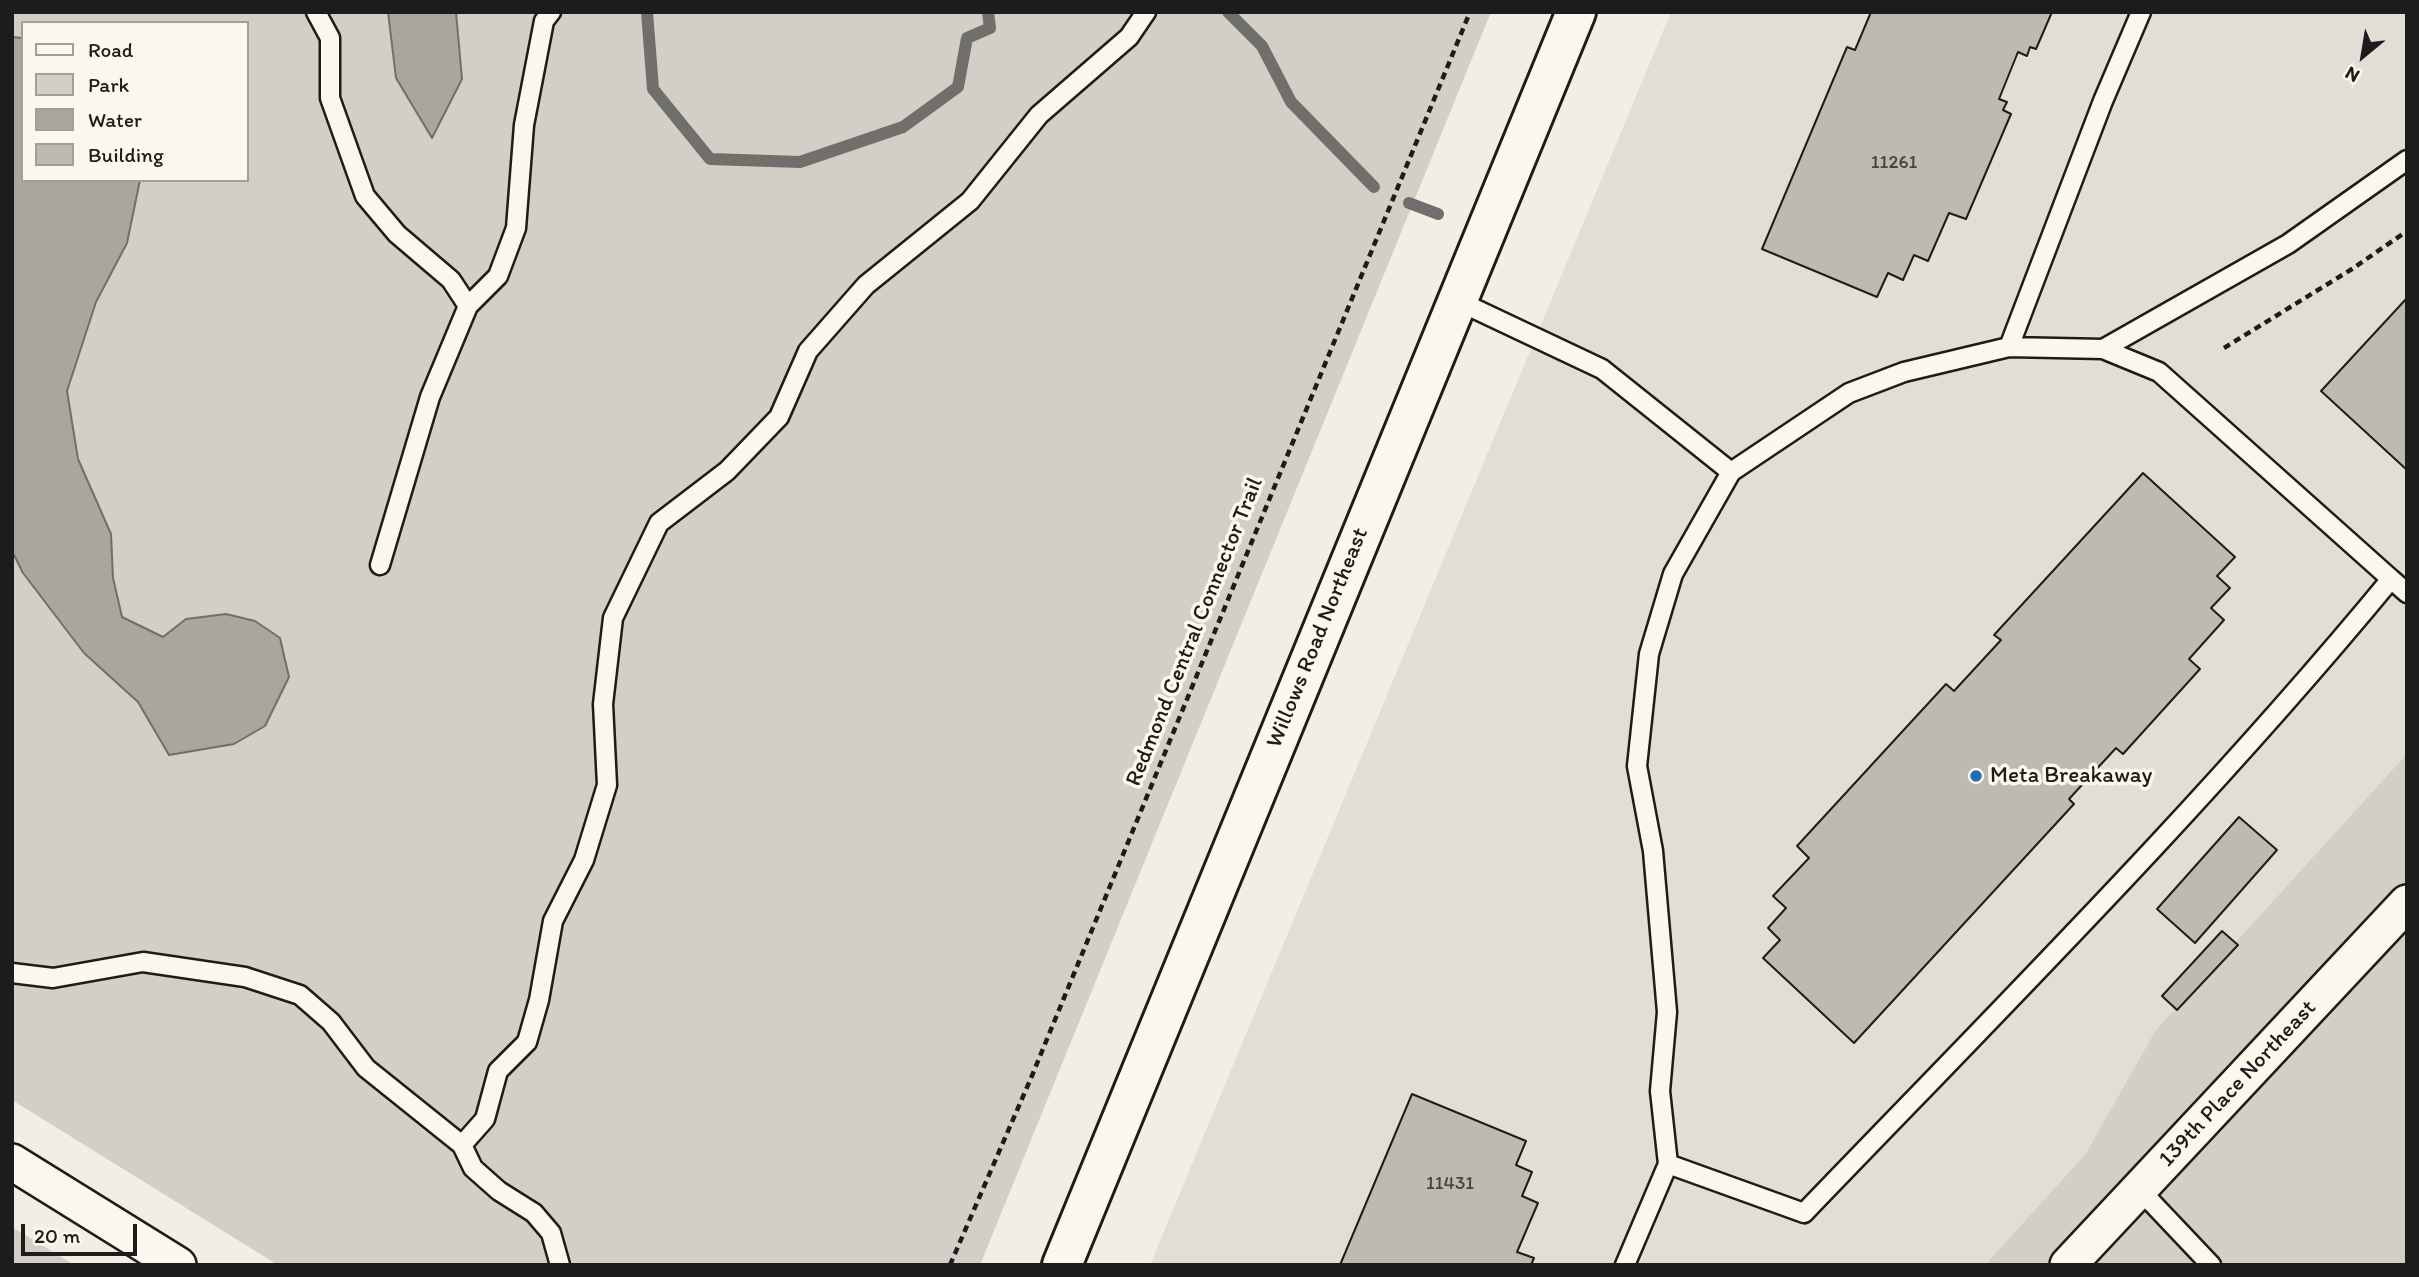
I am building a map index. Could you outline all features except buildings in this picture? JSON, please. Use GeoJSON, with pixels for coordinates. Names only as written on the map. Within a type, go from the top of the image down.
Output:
{"type":"FeatureCollection","features":[{"type":"Feature","properties":{"kind":"main road","name":"Willows Road Northeast"},"geometry":{"type":"LineString","coordinates":[[1062,1265],[1576,12]]}},
{"type":"Feature","properties":{"kind":"street","name":"139th Place Northeast"},"geometry":{"type":"LineString","coordinates":[[2068,1265],[2407,903]]}},
{"type":"Feature","properties":{"kind":"street"},"geometry":{"type":"LineString","coordinates":[[12,1162],[178,1265]]}},
{"type":"Feature","properties":{"kind":"lane"},"geometry":{"type":"LineString","coordinates":[[316,12],[330,38],[330,98],[365,196],[397,234],[451,280],[468,306]]}},
{"type":"Feature","properties":{"kind":"lane"},"geometry":{"type":"LineString","coordinates":[[380,565],[430,397],[468,306],[498,276],[516,228],[524,125],[544,21],[551,12]]}},
{"type":"Feature","properties":{"kind":"lane"},"geometry":{"type":"LineString","coordinates":[[462,1145],[485,1119],[498,1071],[527,1042],[539,1000],[553,921],[584,860],[607,785],[603,704],[612,618],[659,523],[727,471],[779,416],[808,351],[866,285],[970,201],[1039,115],[1129,37],[1146,12]]}},
{"type":"Feature","properties":{"kind":"lane"},"geometry":{"type":"LineString","coordinates":[[2009,347],[2103,101],[2141,12]]}},
{"type":"Feature","properties":{"kind":"lane"},"geometry":{"type":"LineString","coordinates":[[2103,349],[2288,244],[2407,160]]}},
{"type":"Feature","properties":{"kind":"lane"},"geometry":{"type":"LineString","coordinates":[[1456,300],[1602,369],[1731,472]]}},
{"type":"Feature","properties":{"kind":"lane"},"geometry":{"type":"LineString","coordinates":[[1625,1265],[1668,1164],[1660,1091],[1667,1012],[1653,850],[1637,766],[1649,654],[1673,574],[1731,472],[1849,393],[1903,372],[2009,347],[2103,349],[2159,372],[2407,593]]}},
{"type":"Feature","properties":{"kind":"lane"},"geometry":{"type":"LineString","coordinates":[[1668,1164],[1804,1213],[2110,894],[2335,648],[2391,579]]}},
{"type":"Feature","properties":{"kind":"lane"},"geometry":{"type":"LineString","coordinates":[[12,973],[53,978],[143,962],[245,977],[300,995],[331,1023],[366,1068],[462,1145],[473,1168],[499,1191],[534,1213],[551,1233],[560,1265]]}},
{"type":"Feature","properties":{"kind":"lane"},"geometry":{"type":"LineString","coordinates":[[2139,1189],[2211,1265]]}},
{"type":"Feature","properties":{"kind":"path","name":"Redmond Central Connector Trail"},"geometry":{"type":"LineString","coordinates":[[950,1265],[1031,1078],[1470,12]]}},
{"type":"Feature","properties":{"kind":"path"},"geometry":{"type":"LineString","coordinates":[[2224,348],[2352,269],[2407,231]]}},
{"type":"Feature","properties":{"kind":"shaded area"},"geometry":{"type":"Polygon","coordinates":[[[1671,12],[2407,12],[2407,1265],[1150,1265],[1671,12]]]}},
{"type":"Feature","properties":{"kind":"green space"},"geometry":{"type":"Polygon","coordinates":[[[12,12],[1491,12],[980,1265],[278,1265],[12,1100],[12,12]]]}},
{"type":"Feature","properties":{"kind":"green space"},"geometry":{"type":"Polygon","coordinates":[[[2407,754],[2407,1265],[1985,1265],[2085,1155],[2156,1030],[2407,754]]]}},
{"type":"Feature","properties":{"kind":"green space"},"geometry":{"type":"Polygon","coordinates":[[[12,1227],[74,1265],[12,1265],[12,1227]]]}},
{"type":"Feature","properties":{"kind":"water"},"geometry":{"type":"Polygon","coordinates":[[[388,12],[456,12],[462,79],[432,138],[396,78],[388,12]]]}},
{"type":"Feature","properties":{"kind":"water"},"geometry":{"type":"Polygon","coordinates":[[[12,37],[21,38],[21,182],[140,182],[127,243],[96,302],[67,391],[78,459],[111,534],[113,578],[122,617],[163,637],[186,619],[226,614],[255,621],[280,638],[289,677],[265,726],[234,744],[169,755],[138,702],[84,653],[23,573],[12,551],[12,37]]]}},
{"type":"Feature","properties":{"kind":"waterway"},"geometry":{"type":"LineString","coordinates":[[647,12],[653,89],[710,159],[800,162],[903,127],[958,87],[967,38],[990,28],[988,12]]}},
{"type":"Feature","properties":{"kind":"waterway"},"geometry":{"type":"LineString","coordinates":[[1228,12],[1262,46],[1291,102],[1374,187]]}},
{"type":"Feature","properties":{"kind":"waterway"},"geometry":{"type":"LineString","coordinates":[[1409,203],[1438,214]]}},
{"type":"Feature","properties":{"kind":"place","name":"Meta Breakaway"},"geometry":{"type":"Point","coordinates":[1976,776]}}]}
